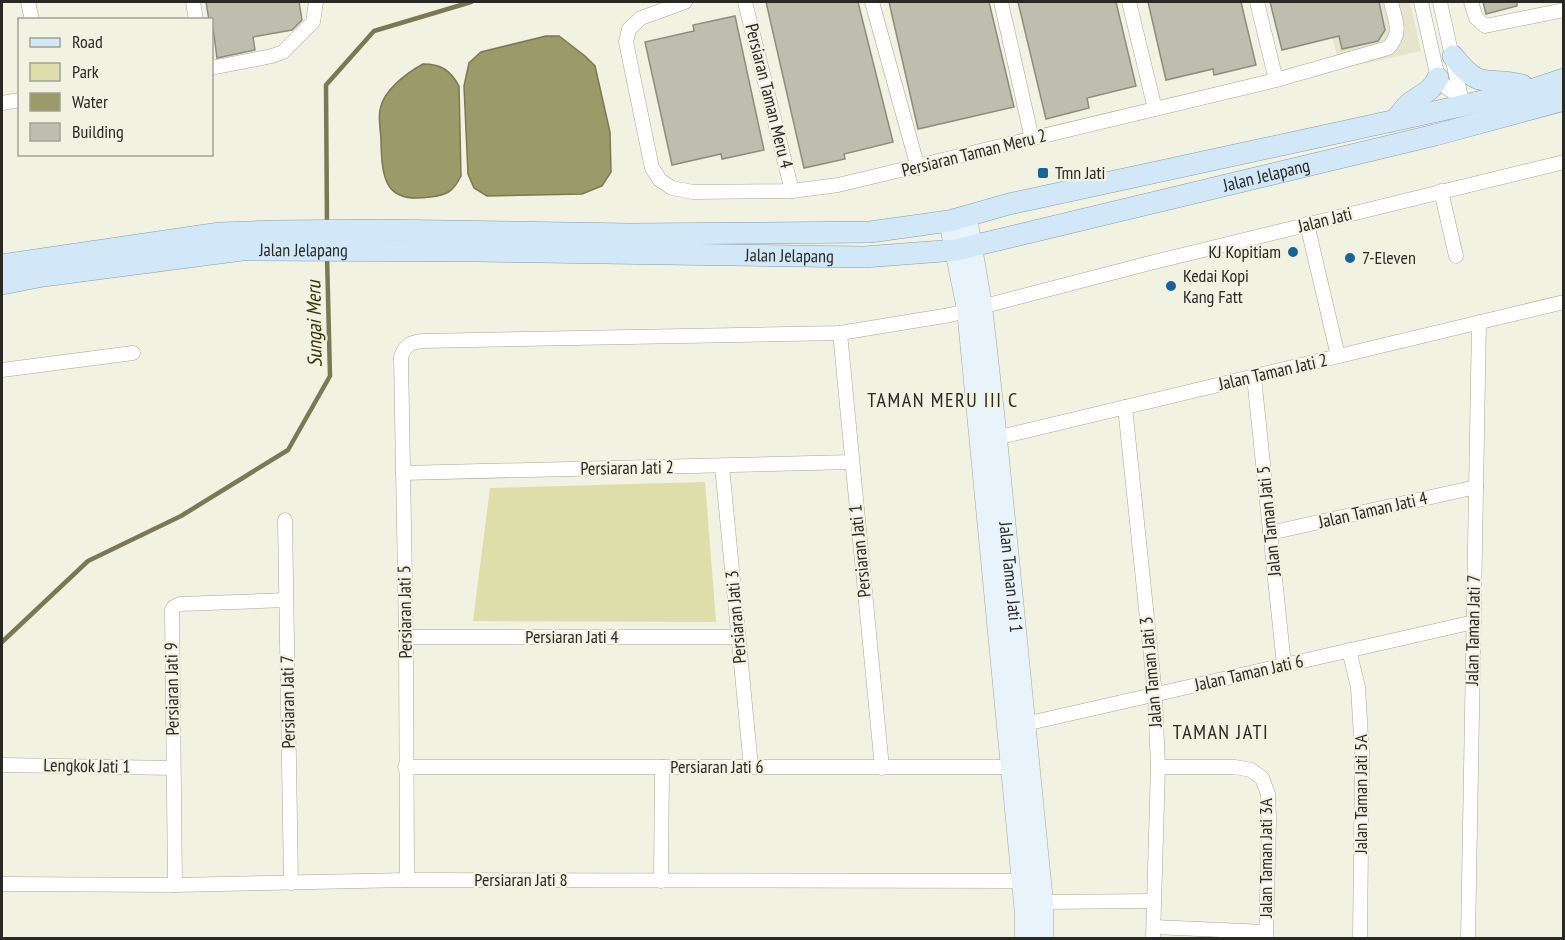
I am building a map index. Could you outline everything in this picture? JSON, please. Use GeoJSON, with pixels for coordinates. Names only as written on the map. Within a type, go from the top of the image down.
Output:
{"type":"FeatureCollection","features":[{"type":"Feature","properties":{"kind":"main road"},"geometry":{"type":"LineString","coordinates":[[1453,56],[1471,76],[1483,81],[1518,84],[1534,89]]}},
{"type":"Feature","properties":{"kind":"main road"},"geometry":{"type":"LineString","coordinates":[[1397,118],[1408,104],[1434,87],[1438,78]]}},
{"type":"Feature","properties":{"kind":"main road","name":"Jalan Jelapang"},"geometry":{"type":"LineString","coordinates":[[2,284],[206,254],[277,240],[383,230],[630,234],[870,232],[958,219],[1009,204],[1534,89],[1563,79]]}},
{"type":"Feature","properties":{"kind":"main road","name":"Jalan Jelapang"},"geometry":{"type":"LineString","coordinates":[[2,265],[220,233],[392,252],[478,251],[864,257],[964,248],[1456,129],[1563,100]]}},
{"type":"Feature","properties":{"kind":"street"},"geometry":{"type":"LineString","coordinates":[[28,2],[32,18]]}},
{"type":"Feature","properties":{"kind":"street"},"geometry":{"type":"LineString","coordinates":[[193,2],[196,18]]}},
{"type":"Feature","properties":{"kind":"street"},"geometry":{"type":"LineString","coordinates":[[213,66],[283,52],[313,22],[316,2]]}},
{"type":"Feature","properties":{"kind":"street","name":"Persiaran Taman Meru 2"},"geometry":{"type":"LineString","coordinates":[[685,2],[641,18],[629,29],[626,42],[652,168],[660,180],[672,188],[693,192],[792,190],[838,185],[918,168],[1276,80],[1388,48],[1395,40],[1397,29],[1391,2]]}},
{"type":"Feature","properties":{"kind":"street","name":"Persiaran Taman Meru 4"},"geometry":{"type":"LineString","coordinates":[[745,2],[792,190]]}},
{"type":"Feature","properties":{"kind":"street"},"geometry":{"type":"LineString","coordinates":[[872,2],[918,168]]}},
{"type":"Feature","properties":{"kind":"street"},"geometry":{"type":"LineString","coordinates":[[1001,2],[1032,139]]}},
{"type":"Feature","properties":{"kind":"street"},"geometry":{"type":"LineString","coordinates":[[1129,2],[1155,109]]}},
{"type":"Feature","properties":{"kind":"street"},"geometry":{"type":"LineString","coordinates":[[1257,2],[1276,80]]}},
{"type":"Feature","properties":{"kind":"street"},"geometry":{"type":"LineString","coordinates":[[1421,2],[1438,78],[1464,103],[1484,111],[1495,110],[1563,93]]}},
{"type":"Feature","properties":{"kind":"street"},"geometry":{"type":"LineString","coordinates":[[1440,2],[1464,103],[1456,129]]}},
{"type":"Feature","properties":{"kind":"street"},"geometry":{"type":"LineString","coordinates":[[1471,2],[1476,18],[1485,26],[1563,10]]}},
{"type":"Feature","properties":{"kind":"street"},"geometry":{"type":"LineString","coordinates":[[2,103],[18,100]]}},
{"type":"Feature","properties":{"kind":"street","name":"Jalan Jati"},"geometry":{"type":"LineString","coordinates":[[406,346],[423,341],[840,333],[950,315],[1307,224],[1563,162]]}},
{"type":"Feature","properties":{"kind":"street"},"geometry":{"type":"LineString","coordinates":[[1441,191],[1456,256]]}},
{"type":"Feature","properties":{"kind":"street","name":"Jalan Taman Jati 1"},"geometry":{"type":"LineString","coordinates":[[958,219],[974,308],[1025,724],[1021,767]]}},
{"type":"Feature","properties":{"kind":"street"},"geometry":{"type":"LineString","coordinates":[[1307,224],[1338,356]]}},
{"type":"Feature","properties":{"kind":"street","name":"Jalan Taman Jati 2"},"geometry":{"type":"LineString","coordinates":[[989,440],[1563,302]]}},
{"type":"Feature","properties":{"kind":"street","name":"Jalan Taman Jati 7"},"geometry":{"type":"LineString","coordinates":[[1468,939],[1479,322]]}},
{"type":"Feature","properties":{"kind":"street","name":"Persiaran Jati 1"},"geometry":{"type":"LineString","coordinates":[[840,333],[882,768]]}},
{"type":"Feature","properties":{"kind":"street","name":"Persiaran Jati 5"},"geometry":{"type":"LineString","coordinates":[[406,346],[400,357],[406,637],[407,880]]}},
{"type":"Feature","properties":{"kind":"street"},"geometry":{"type":"LineString","coordinates":[[2,370],[133,353]]}},
{"type":"Feature","properties":{"kind":"street","name":"Jalan Taman Jati 5"},"geometry":{"type":"LineString","coordinates":[[1254,377],[1284,665]]}},
{"type":"Feature","properties":{"kind":"street","name":"Jalan Taman Jati 3"},"geometry":{"type":"LineString","coordinates":[[1125,407],[1155,694],[1158,767],[1154,933]]}},
{"type":"Feature","properties":{"kind":"street","name":"Jalan Taman Jati 1"},"geometry":{"type":"LineString","coordinates":[[989,440],[1021,767],[1043,939]]}},
{"type":"Feature","properties":{"kind":"street","name":"Persiaran Jati 2"},"geometry":{"type":"LineString","coordinates":[[403,472],[851,462]]}},
{"type":"Feature","properties":{"kind":"street","name":"Persiaran Jati 3"},"geometry":{"type":"LineString","coordinates":[[722,466],[751,767]]}},
{"type":"Feature","properties":{"kind":"street","name":"Jalan Taman Jati 4"},"geometry":{"type":"LineString","coordinates":[[1270,533],[1476,487]]}},
{"type":"Feature","properties":{"kind":"street","name":"Persiaran Jati 7"},"geometry":{"type":"LineString","coordinates":[[285,520],[291,883]]}},
{"type":"Feature","properties":{"kind":"street","name":"Persiaran Jati 9"},"geometry":{"type":"LineString","coordinates":[[175,885],[171,618],[174,607],[180,603],[286,600]]}},
{"type":"Feature","properties":{"kind":"street","name":"Jalan Taman Jati 6"},"geometry":{"type":"LineString","coordinates":[[1025,724],[1474,622]]}},
{"type":"Feature","properties":{"kind":"street","name":"Persiaran Jati 4"},"geometry":{"type":"LineString","coordinates":[[406,637],[738,637]]}},
{"type":"Feature","properties":{"kind":"street","name":"Jalan Taman Jati 5A"},"geometry":{"type":"LineString","coordinates":[[1349,650],[1358,687],[1362,754],[1360,939]]}},
{"type":"Feature","properties":{"kind":"street","name":"Lengkok Jati 1"},"geometry":{"type":"LineString","coordinates":[[2,765],[173,768]]}},
{"type":"Feature","properties":{"kind":"street","name":"Persiaran Jati 6"},"geometry":{"type":"LineString","coordinates":[[405,767],[1021,767]]}},
{"type":"Feature","properties":{"kind":"street"},"geometry":{"type":"LineString","coordinates":[[661,880],[662,767]]}},
{"type":"Feature","properties":{"kind":"street","name":"Jalan Taman Jati 3A"},"geometry":{"type":"LineString","coordinates":[[1158,767],[1235,767],[1251,770],[1262,778],[1268,794],[1269,819],[1266,935]]}},
{"type":"Feature","properties":{"kind":"street","name":"Persiaran Jati 8"},"geometry":{"type":"LineString","coordinates":[[2,884],[175,885],[407,880],[661,880],[1035,888],[1154,900]]}},
{"type":"Feature","properties":{"kind":"street","name":"Jalan Taman Jati 1"},"geometry":{"type":"LineString","coordinates":[[1025,939],[1035,888]]}},
{"type":"Feature","properties":{"kind":"street"},"geometry":{"type":"LineString","coordinates":[[1154,933],[1266,935]]}},
{"type":"Feature","properties":{"kind":"shaded area"},"geometry":{"type":"Polygon","coordinates":[[[1324,2],[1410,2],[1421,51],[1340,69],[1324,2]]]}},
{"type":"Feature","properties":{"kind":"green space"},"geometry":{"type":"Polygon","coordinates":[[[705,482],[716,622],[473,621],[490,488],[705,482]]]}},
{"type":"Feature","properties":{"kind":"water"},"geometry":{"type":"Polygon","coordinates":[[[546,36],[559,36],[595,66],[610,132],[611,172],[602,186],[582,194],[487,196],[474,188],[468,174],[464,86],[469,63],[481,52],[546,36]]]}},
{"type":"Feature","properties":{"kind":"water"},"geometry":{"type":"Polygon","coordinates":[[[423,64],[435,65],[444,69],[459,86],[461,176],[455,186],[445,194],[415,198],[404,197],[389,186],[385,178],[379,114],[382,103],[391,89],[403,77],[423,64]]]}},
{"type":"Feature","properties":{"kind":"building"},"geometry":{"type":"Polygon","coordinates":[[[206,2],[299,2],[302,20],[292,30],[253,37],[255,50],[217,58],[213,18],[209,18],[206,2]]]}},
{"type":"Feature","properties":{"kind":"building"},"geometry":{"type":"Polygon","coordinates":[[[766,2],[858,2],[893,142],[844,154],[845,159],[804,168],[766,2]]]}},
{"type":"Feature","properties":{"kind":"building"},"geometry":{"type":"Polygon","coordinates":[[[889,2],[989,2],[1014,107],[918,129],[889,2]]]}},
{"type":"Feature","properties":{"kind":"building"},"geometry":{"type":"Polygon","coordinates":[[[1018,2],[1116,2],[1136,86],[1087,98],[1089,108],[1046,119],[1018,2]]]}},
{"type":"Feature","properties":{"kind":"building"},"geometry":{"type":"Polygon","coordinates":[[[1148,2],[1241,2],[1256,65],[1214,75],[1213,69],[1166,80],[1148,2]]]}},
{"type":"Feature","properties":{"kind":"building"},"geometry":{"type":"Polygon","coordinates":[[[1270,2],[1379,2],[1385,30],[1378,41],[1342,49],[1339,36],[1282,50],[1270,2]]]}},
{"type":"Feature","properties":{"kind":"building"},"geometry":{"type":"Polygon","coordinates":[[[1483,2],[1517,2],[1517,6],[1486,14],[1483,2]]]}},
{"type":"Feature","properties":{"kind":"building"},"geometry":{"type":"Polygon","coordinates":[[[735,16],[764,150],[722,159],[721,154],[672,165],[645,42],[694,31],[693,25],[735,16]]]}},
{"type":"Feature","properties":{"kind":"waterway","name":"Sungai Meru"},"geometry":{"type":"LineString","coordinates":[[327,226],[326,85],[374,31],[471,2]]}},
{"type":"Feature","properties":{"kind":"waterway","name":"Sungai Meru"},"geometry":{"type":"LineString","coordinates":[[2,642],[88,561],[181,516],[288,450],[330,376],[327,256]]}},
{"type":"Feature","properties":{"kind":"place","name":"Tmn Jati"},"geometry":{"type":"Point","coordinates":[1043,173]}},
{"type":"Feature","properties":{"kind":"place","name":"KJ Kopitiam"},"geometry":{"type":"Point","coordinates":[1293,252]}},
{"type":"Feature","properties":{"kind":"place","name":"7-Eleven"},"geometry":{"type":"Point","coordinates":[1350,258]}},
{"type":"Feature","properties":{"kind":"place","name":"Kedai Kopi Kang Fatt"},"geometry":{"type":"Point","coordinates":[1171,286]}},
{"type":"Feature","properties":{"kind":"district","name":"TAMAN MERU III C"},"geometry":{"type":"Point","coordinates":[943,400]}},
{"type":"Feature","properties":{"kind":"district","name":"TAMAN JATI"},"geometry":{"type":"Point","coordinates":[1221,732]}}]}
